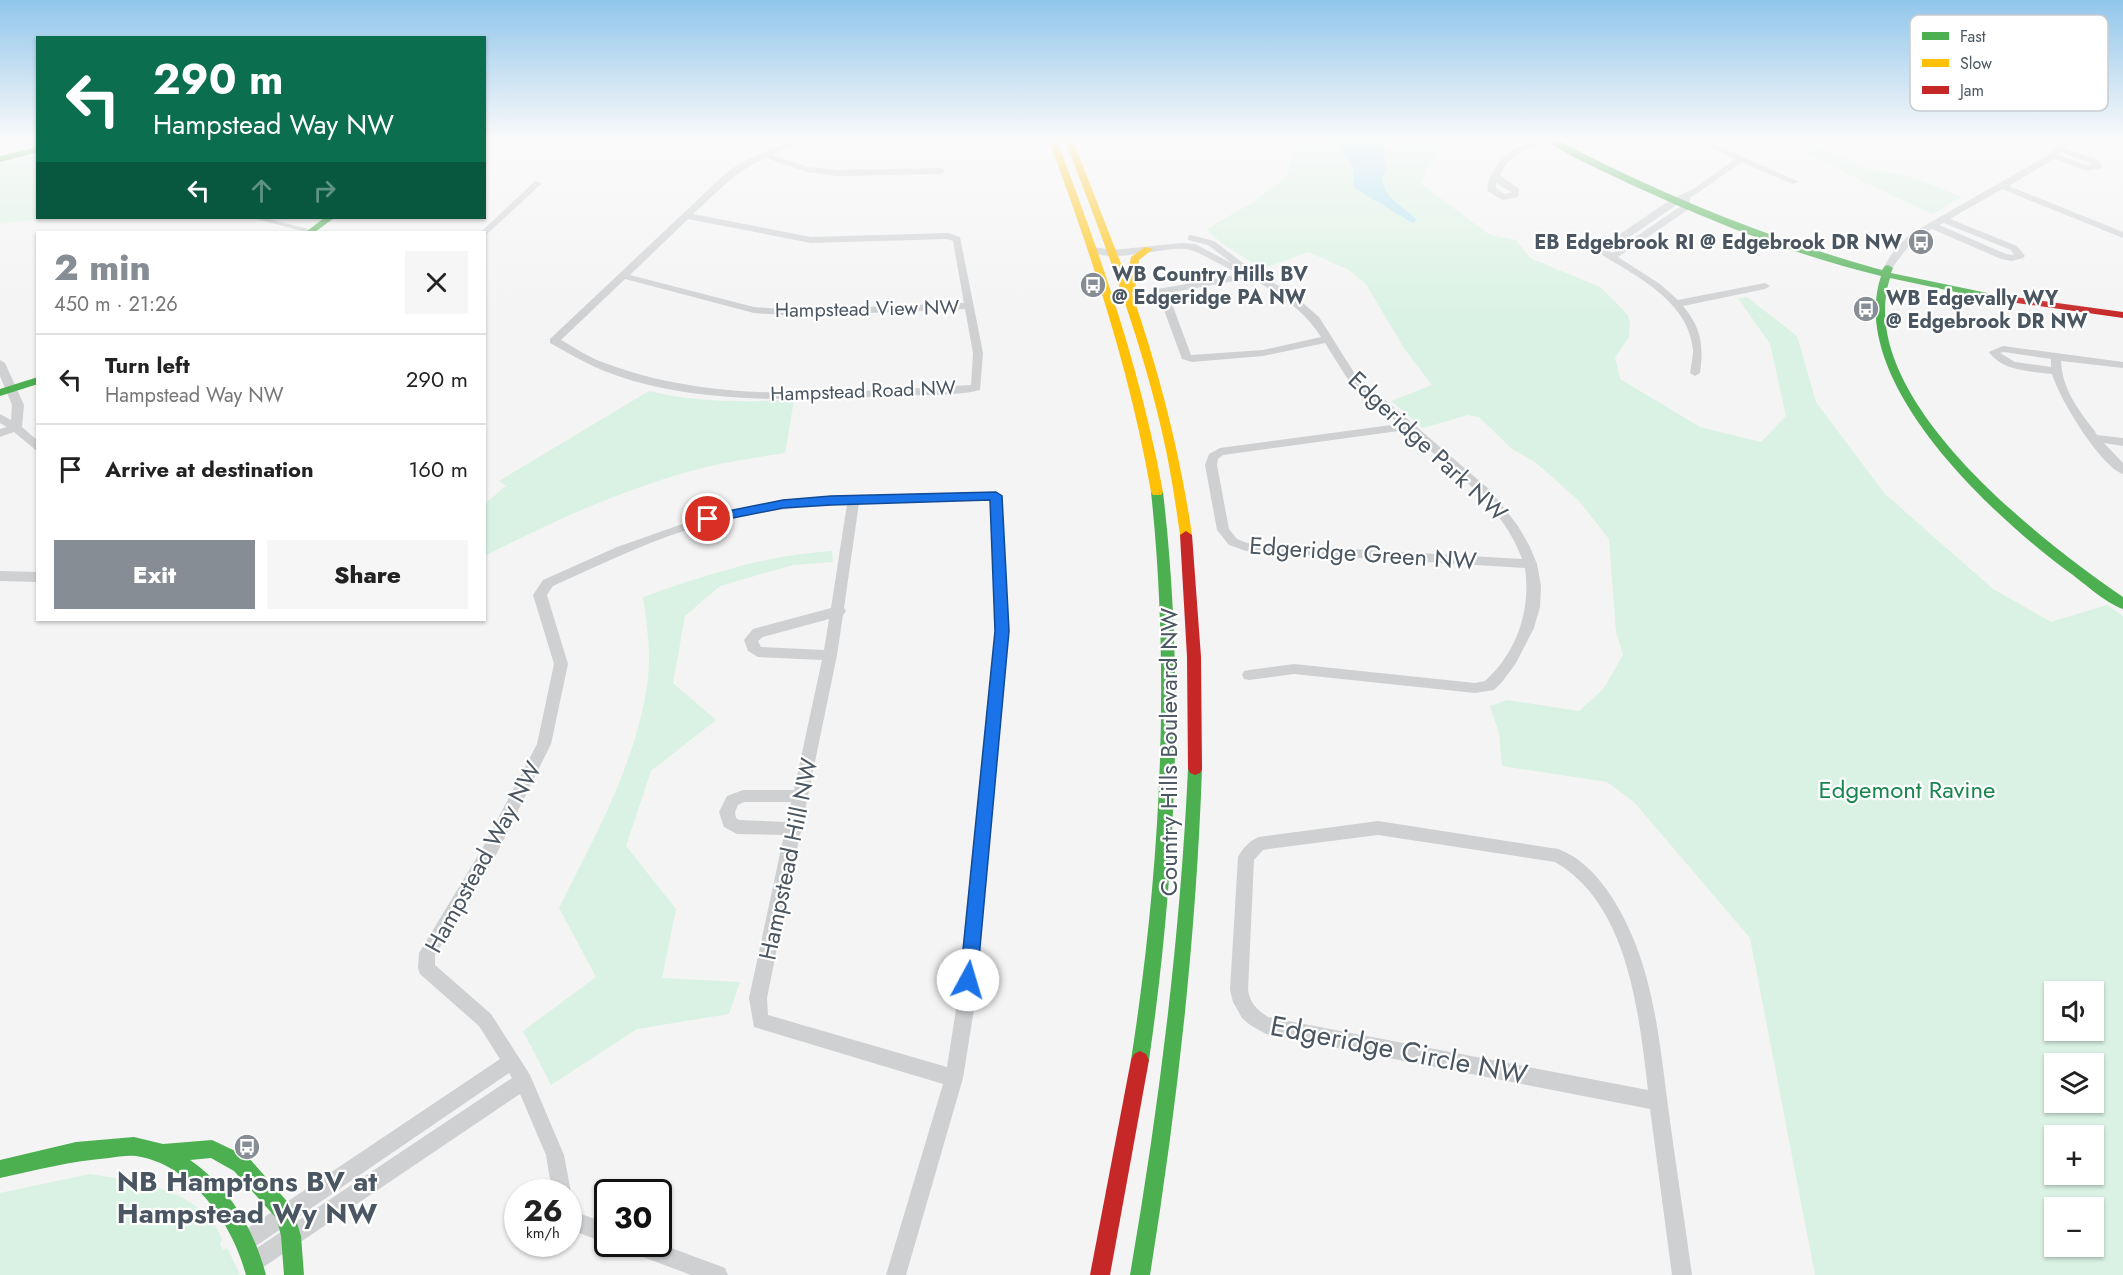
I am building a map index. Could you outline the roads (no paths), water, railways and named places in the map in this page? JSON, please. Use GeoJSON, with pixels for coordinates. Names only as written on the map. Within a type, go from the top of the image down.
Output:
{"type":"FeatureCollection","features":[{"type":"Feature","properties":{"kind":"main road","name":"Country Hills Boulevard NW"},"geometry":{"type":"LineString","coordinates":[[1074,198],[1113,302],[1129,357],[1150,449],[1163,546],[1168,676],[1161,873],[1148,991],[1141,1051],[1100,1275]]}},
{"type":"Feature","properties":{"kind":"main road","name":"Country Hills Boulevard NW"},"geometry":{"type":"LineString","coordinates":[[1091,198],[1130,295],[1158,388],[1180,488],[1190,579],[1196,715],[1193,832],[1186,955],[1171,1086],[1140,1275]]}},
{"type":"Feature","properties":{"kind":"main road"},"geometry":{"type":"LineString","coordinates":[[1668,198],[1886,272],[1995,299],[2123,315]]}},
{"type":"Feature","properties":{"kind":"main road"},"geometry":{"type":"LineString","coordinates":[[1672,198],[1682,203]]}},
{"type":"Feature","properties":{"kind":"main road"},"geometry":{"type":"LineString","coordinates":[[311,231],[328,219]]}},
{"type":"Feature","properties":{"kind":"main road"},"geometry":{"type":"LineString","coordinates":[[1130,295],[1134,259],[1148,249]]}},
{"type":"Feature","properties":{"kind":"main road"},"geometry":{"type":"LineString","coordinates":[[1886,272],[1992,291],[2123,307]]}},
{"type":"Feature","properties":{"kind":"main road"},"geometry":{"type":"LineString","coordinates":[[1886,272],[1879,296],[1878,312],[1887,352],[1912,406],[1935,439],[1988,499],[2072,569],[2123,604]]}},
{"type":"Feature","properties":{"kind":"main road"},"geometry":{"type":"LineString","coordinates":[[5,391],[36,381]]}},
{"type":"Feature","properties":{"kind":"main road"},"geometry":{"type":"LineString","coordinates":[[0,1169],[76,1151],[134,1146],[163,1153],[212,1149],[241,1164],[285,1214],[291,1236],[294,1275]]}},
{"type":"Feature","properties":{"kind":"main road"},"geometry":{"type":"LineString","coordinates":[[163,1153],[204,1183],[246,1241],[256,1268]]}},
{"type":"Feature","properties":{"kind":"street"},"geometry":{"type":"LineString","coordinates":[[486,232],[523,198]]}},
{"type":"Feature","properties":{"kind":"street","name":"Hampstead Road NW"},"geometry":{"type":"LineString","coordinates":[[687,216],[811,240],[948,236],[957,238],[978,353],[976,388],[796,394],[735,394],[692,390],[616,372],[580,358],[554,342],[706,198]]}},
{"type":"Feature","properties":{"kind":"street"},"geometry":{"type":"LineString","coordinates":[[1612,257],[1651,230],[1688,198]]}},
{"type":"Feature","properties":{"kind":"street"},"geometry":{"type":"LineString","coordinates":[[1886,272],[1907,242],[1931,225],[1981,198]]}},
{"type":"Feature","properties":{"kind":"street"},"geometry":{"type":"LineString","coordinates":[[2031,198],[2121,234]]}},
{"type":"Feature","properties":{"kind":"street"},"geometry":{"type":"LineString","coordinates":[[1682,203],[1639,225],[1603,249],[1605,253],[1649,280],[1676,304],[1692,326],[1699,345],[1700,358],[1695,373]]}},
{"type":"Feature","properties":{"kind":"street"},"geometry":{"type":"LineString","coordinates":[[261,219],[306,231]]}},
{"type":"Feature","properties":{"kind":"street"},"geometry":{"type":"LineString","coordinates":[[1931,225],[2004,256],[2012,258],[2020,256],[2014,248],[1943,219]]}},
{"type":"Feature","properties":{"kind":"street"},"geometry":{"type":"LineString","coordinates":[[1639,225],[1651,230]]}},
{"type":"Feature","properties":{"kind":"street","name":"Edgeridge Park NW"},"geometry":{"type":"LineString","coordinates":[[1111,249],[1181,238],[1198,239],[1211,243],[1253,275],[1299,303],[1315,319],[1351,376],[1486,493],[1501,510],[1524,544],[1531,564],[1535,590],[1532,615],[1520,645],[1489,686],[1474,688],[1294,669],[1249,675]]}},
{"type":"Feature","properties":{"kind":"street","name":"Edgeridge Park NW"},"geometry":{"type":"LineString","coordinates":[[1094,250],[1195,247],[1226,265],[1253,275]]}},
{"type":"Feature","properties":{"kind":"street"},"geometry":{"type":"LineString","coordinates":[[1253,275],[1162,291],[1186,357],[1192,359],[1263,353],[1329,339]]}},
{"type":"Feature","properties":{"kind":"street","name":"Hampstead View NW"},"geometry":{"type":"LineString","coordinates":[[624,276],[754,310],[796,313],[970,306]]}},
{"type":"Feature","properties":{"kind":"street"},"geometry":{"type":"LineString","coordinates":[[1676,304],[1765,286]]}},
{"type":"Feature","properties":{"kind":"street"},"geometry":{"type":"LineString","coordinates":[[2055,371],[2008,363],[1997,358],[1994,352],[2003,349],[2123,365]]}},
{"type":"Feature","properties":{"kind":"street"},"geometry":{"type":"LineString","coordinates":[[2056,357],[2055,371],[2063,394],[2109,457],[2123,470]]}},
{"type":"Feature","properties":{"kind":"street"},"geometry":{"type":"LineString","coordinates":[[0,363],[5,391],[18,405],[15,428]]}},
{"type":"Feature","properties":{"kind":"street"},"geometry":{"type":"LineString","coordinates":[[0,418],[36,446]]}},
{"type":"Feature","properties":{"kind":"street","name":"Edgeridge Green NW"},"geometry":{"type":"LineString","coordinates":[[1408,426],[1220,452],[1213,458],[1211,465],[1225,534],[1233,542],[1246,547],[1531,564]]}},
{"type":"Feature","properties":{"kind":"street"},"geometry":{"type":"LineString","coordinates":[[0,433],[15,428]]}},
{"type":"Feature","properties":{"kind":"street"},"geometry":{"type":"LineString","coordinates":[[2095,438],[2123,442]]}},
{"type":"Feature","properties":{"kind":"street"},"geometry":{"type":"LineString","coordinates":[[2109,457],[2123,458]]}},
{"type":"Feature","properties":{"kind":"street","name":"Hampstead Way NW"},"geometry":{"type":"LineString","coordinates":[[559,1179],[555,1155],[524,1081],[512,1061],[484,1020],[426,968],[427,953],[488,854],[544,744],[561,664],[540,595],[548,583],[633,544],[708,519],[783,504],[854,499],[996,496],[1002,631],[966,1003],[954,1078],[896,1275]]}},
{"type":"Feature","properties":{"kind":"street","name":"Hampstead Hill NW"},"geometry":{"type":"LineString","coordinates":[[854,499],[839,611],[758,998],[760,1021],[954,1078]]}},
{"type":"Feature","properties":{"kind":"street"},"geometry":{"type":"LineString","coordinates":[[0,576],[36,577]]}},
{"type":"Feature","properties":{"kind":"street"},"geometry":{"type":"LineString","coordinates":[[830,655],[758,652],[753,647],[752,640],[758,633],[839,611]]}},
{"type":"Feature","properties":{"kind":"street"},"geometry":{"type":"LineString","coordinates":[[795,829],[737,827],[729,822],[727,812],[732,801],[742,795],[801,796]]}},
{"type":"Feature","properties":{"kind":"street","name":"Edgeridge Circle NW"},"geometry":{"type":"LineString","coordinates":[[1659,1101],[1266,1025],[1257,1020],[1242,1004],[1239,990],[1246,857],[1259,844],[1378,828],[1549,854],[1572,862],[1598,891],[1627,943],[1637,972],[1646,1011],[1659,1101],[1682,1275]]}},
{"type":"Feature","properties":{"kind":"street"},"geometry":{"type":"LineString","coordinates":[[246,1241],[512,1061]]}},
{"type":"Feature","properties":{"kind":"street"},"geometry":{"type":"LineString","coordinates":[[256,1268],[291,1236],[524,1081]]}},
{"type":"Feature","properties":{"kind":"street"},"geometry":{"type":"LineString","coordinates":[[669,1257],[718,1275]]}},
{"type":"Feature","properties":{"kind":"water"},"geometry":{"type":"Polygon","coordinates":[[[1370,198],[1391,198],[1414,217],[1416,220],[1413,223],[1370,198]]]}},
{"type":"Feature","properties":{"kind":"place","name":"EB Edgebrook RI @ Edgebrook DR NW"},"geometry":{"type":"Point","coordinates":[1921,242]}},
{"type":"Feature","properties":{"kind":"place","name":"WB Country Hills BV @ Edgeridge PA NW"},"geometry":{"type":"Point","coordinates":[1093,285]}},
{"type":"Feature","properties":{"kind":"place","name":"WB Edgevally WY @ Edgebrook DR NW"},"geometry":{"type":"Point","coordinates":[1866,309]}},
{"type":"Feature","properties":{"kind":"place","name":"NB Hamptons BV at Hampstead Wy NW"},"geometry":{"type":"Point","coordinates":[247,1147]}},
{"type":"Feature","properties":{"kind":"park label","name":"Edgemont Ravine"},"geometry":{"type":"Point","coordinates":[1907,789]}}]}
